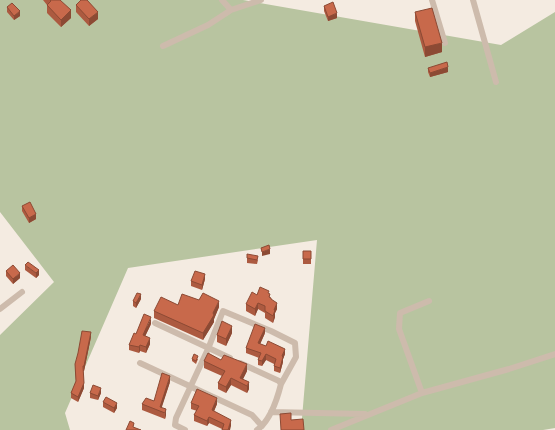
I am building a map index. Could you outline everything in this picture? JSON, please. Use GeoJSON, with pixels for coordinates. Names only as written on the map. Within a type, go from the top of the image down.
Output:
{"type":"FeatureCollection","features":[{"type":"Feature","properties":{"kind":"street"},"geometry":{"type":"LineString","coordinates":[[222,0],[231,10]]}},
{"type":"Feature","properties":{"kind":"street"},"geometry":{"type":"LineString","coordinates":[[163,46],[208,25],[231,10],[261,0]]}},
{"type":"Feature","properties":{"kind":"street"},"geometry":{"type":"LineString","coordinates":[[432,0],[445,43]]}},
{"type":"Feature","properties":{"kind":"street"},"geometry":{"type":"LineString","coordinates":[[473,0],[496,82]]}},
{"type":"Feature","properties":{"kind":"street"},"geometry":{"type":"LineString","coordinates":[[0,309],[22,292]]}},
{"type":"Feature","properties":{"kind":"street"},"geometry":{"type":"LineString","coordinates":[[422,393],[399,329],[400,313],[429,301]]}},
{"type":"Feature","properties":{"kind":"street"},"geometry":{"type":"LineString","coordinates":[[140,363],[190,386],[252,414],[260,428],[271,412],[281,384],[296,357],[295,343],[271,331],[223,311],[208,349],[190,386],[176,418],[174,427],[185,430]]}},
{"type":"Feature","properties":{"kind":"street"},"geometry":{"type":"LineString","coordinates":[[155,323],[279,381],[281,384]]}},
{"type":"Feature","properties":{"kind":"street"},"geometry":{"type":"LineString","coordinates":[[331,430],[422,393],[509,369],[555,354]]}},
{"type":"Feature","properties":{"kind":"street"},"geometry":{"type":"LineString","coordinates":[[271,412],[368,414]]}},
{"type":"Feature","properties":{"kind":"green space"},"geometry":{"type":"Polygon","coordinates":[[[0,0],[243,0],[501,45],[555,12],[555,428],[543,430],[301,430],[317,240],[128,268],[65,413],[70,430],[0,430],[0,335],[54,282],[0,212],[0,0]]]}},
{"type":"Feature","properties":{"kind":"building"},"geometry":{"type":"Polygon","coordinates":[[[50,0],[60,0],[71,10],[61,20],[47,5],[51,1],[50,0]]]}},
{"type":"Feature","properties":{"kind":"building"},"geometry":{"type":"Polygon","coordinates":[[[81,0],[87,0],[98,12],[89,19],[76,5],[81,0]]]}},
{"type":"Feature","properties":{"kind":"building"},"geometry":{"type":"Polygon","coordinates":[[[333,2],[337,13],[328,17],[324,6],[333,2]]]}},
{"type":"Feature","properties":{"kind":"building"},"geometry":{"type":"Polygon","coordinates":[[[12,3],[20,11],[14,16],[7,7],[12,3]]]}},
{"type":"Feature","properties":{"kind":"building"},"geometry":{"type":"Polygon","coordinates":[[[432,8],[442,43],[425,47],[415,12],[432,8]]]}},
{"type":"Feature","properties":{"kind":"building"},"geometry":{"type":"Polygon","coordinates":[[[447,62],[448,67],[430,73],[428,68],[447,62]]]}},
{"type":"Feature","properties":{"kind":"building"},"geometry":{"type":"Polygon","coordinates":[[[30,202],[36,214],[29,218],[22,206],[30,202]]]}},
{"type":"Feature","properties":{"kind":"building"},"geometry":{"type":"Polygon","coordinates":[[[269,245],[270,249],[262,252],[261,248],[269,245]]]}},
{"type":"Feature","properties":{"kind":"building"},"geometry":{"type":"Polygon","coordinates":[[[303,251],[311,251],[311,259],[303,259],[303,251]]]}},
{"type":"Feature","properties":{"kind":"building"},"geometry":{"type":"Polygon","coordinates":[[[247,254],[258,256],[257,260],[247,258],[247,254]]]}},
{"type":"Feature","properties":{"kind":"building"},"geometry":{"type":"Polygon","coordinates":[[[28,262],[39,270],[36,273],[25,265],[28,262]]]}},
{"type":"Feature","properties":{"kind":"building"},"geometry":{"type":"Polygon","coordinates":[[[13,265],[20,273],[13,279],[6,271],[13,265]]]}},
{"type":"Feature","properties":{"kind":"building"},"geometry":{"type":"Polygon","coordinates":[[[195,271],[205,274],[202,285],[191,281],[195,271]]]}},
{"type":"Feature","properties":{"kind":"building"},"geometry":{"type":"Polygon","coordinates":[[[260,287],[269,291],[269,297],[277,303],[273,316],[265,311],[265,306],[258,303],[255,309],[246,304],[252,292],[257,295],[260,287]]]}},
{"type":"Feature","properties":{"kind":"building"},"geometry":{"type":"Polygon","coordinates":[[[137,293],[141,294],[136,303],[133,301],[137,293]]]}},
{"type":"Feature","properties":{"kind":"building"},"geometry":{"type":"Polygon","coordinates":[[[203,293],[219,301],[213,313],[214,315],[203,333],[154,311],[161,297],[178,305],[182,294],[199,300],[203,293]]]}},
{"type":"Feature","properties":{"kind":"building"},"geometry":{"type":"Polygon","coordinates":[[[144,314],[151,317],[143,335],[150,338],[146,347],[140,345],[139,347],[129,345],[134,333],[136,334],[144,314]]]}},
{"type":"Feature","properties":{"kind":"building"},"geometry":{"type":"Polygon","coordinates":[[[222,321],[232,326],[226,339],[217,335],[222,321]]]}},
{"type":"Feature","properties":{"kind":"building"},"geometry":{"type":"Polygon","coordinates":[[[255,324],[265,328],[258,343],[266,346],[268,341],[285,349],[280,368],[274,366],[276,359],[266,354],[262,361],[258,360],[261,353],[246,348],[255,324]]]}},
{"type":"Feature","properties":{"kind":"building"},"geometry":{"type":"Polygon","coordinates":[[[82,331],[91,332],[83,366],[84,383],[78,397],[71,393],[76,381],[75,364],[82,331]]]}},
{"type":"Feature","properties":{"kind":"building"},"geometry":{"type":"Polygon","coordinates":[[[208,353],[221,360],[224,355],[247,364],[240,378],[249,382],[247,386],[231,378],[226,387],[218,383],[225,371],[204,361],[208,353]]]}},
{"type":"Feature","properties":{"kind":"building"},"geometry":{"type":"Polygon","coordinates":[[[194,354],[198,356],[196,361],[192,359],[194,354]]]}},
{"type":"Feature","properties":{"kind":"building"},"geometry":{"type":"Polygon","coordinates":[[[162,373],[170,376],[160,407],[166,409],[165,413],[142,404],[146,398],[154,401],[162,373]]]}},
{"type":"Feature","properties":{"kind":"building"},"geometry":{"type":"Polygon","coordinates":[[[93,385],[101,388],[98,396],[90,393],[93,385]]]}},
{"type":"Feature","properties":{"kind":"building"},"geometry":{"type":"Polygon","coordinates":[[[197,389],[217,398],[212,410],[231,420],[228,430],[222,430],[224,424],[209,417],[207,421],[194,415],[199,406],[191,403],[197,389]]]}},
{"type":"Feature","properties":{"kind":"building"},"geometry":{"type":"Polygon","coordinates":[[[106,397],[117,403],[114,408],[103,402],[106,397]]]}},
{"type":"Feature","properties":{"kind":"building"},"geometry":{"type":"Polygon","coordinates":[[[291,413],[291,420],[303,419],[304,430],[281,430],[280,414],[291,413]]]}},
{"type":"Feature","properties":{"kind":"building"},"geometry":{"type":"Polygon","coordinates":[[[130,421],[134,423],[133,427],[141,430],[126,430],[130,421]]]}}]}
